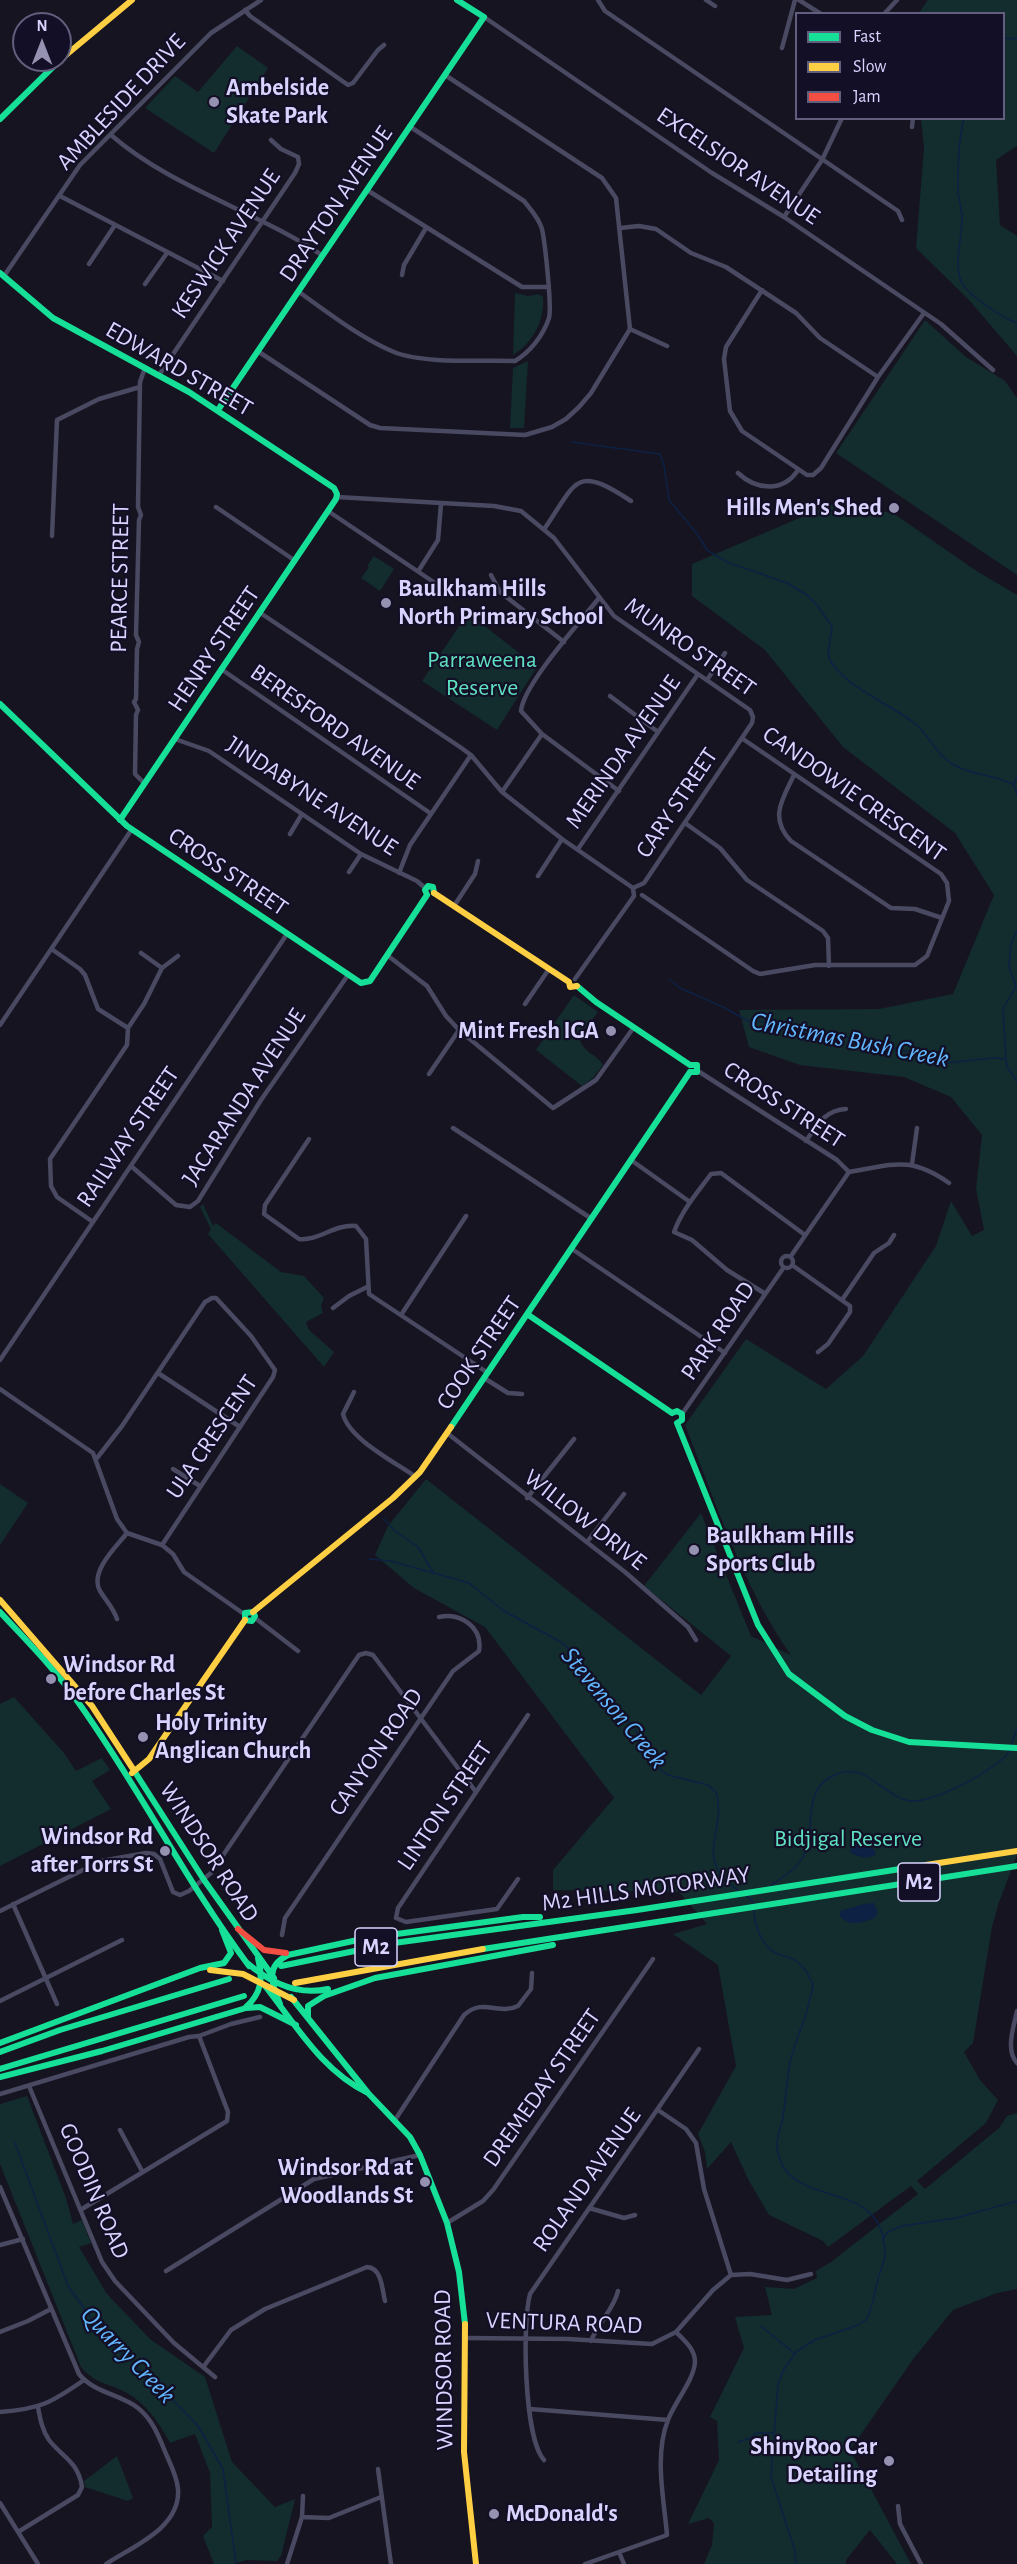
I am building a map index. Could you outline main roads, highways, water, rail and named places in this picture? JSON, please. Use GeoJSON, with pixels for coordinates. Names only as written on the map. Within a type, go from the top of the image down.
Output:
{"type":"FeatureCollection","features":[{"type":"Feature","properties":{"kind":"main road"},"geometry":{"type":"LineString","coordinates":[[72,50],[132,0]]}},
{"type":"Feature","properties":{"kind":"main road","name":"EXCELSIOR AVENUE"},"geometry":{"type":"LineString","coordinates":[[457,0],[484,17]]}},
{"type":"Feature","properties":{"kind":"main road","name":"DRAYTON AVENUE"},"geometry":{"type":"LineString","coordinates":[[218,410],[484,17]]}},
{"type":"Feature","properties":{"kind":"main road"},"geometry":{"type":"LineString","coordinates":[[0,119],[48,72]]}},
{"type":"Feature","properties":{"kind":"main road","name":"EDWARD STREET"},"geometry":{"type":"LineString","coordinates":[[2,274],[53,318],[159,375],[218,410],[334,488],[337,497]]}},
{"type":"Feature","properties":{"kind":"main road","name":"HENRY STREET"},"geometry":{"type":"LineString","coordinates":[[120,820],[337,497]]}},
{"type":"Feature","properties":{"kind":"main road","name":"CROSS STREET"},"geometry":{"type":"LineString","coordinates":[[0,704],[120,820],[362,983],[369,982],[429,892],[549,969],[574,982],[693,1069]]}},
{"type":"Feature","properties":{"kind":"main road","name":"COOK STREET"},"geometry":{"type":"LineString","coordinates":[[254,1615],[416,1477],[693,1069]]}},
{"type":"Feature","properties":{"kind":"main road"},"geometry":{"type":"LineString","coordinates":[[527,1314],[672,1413]]}},
{"type":"Feature","properties":{"kind":"main road"},"geometry":{"type":"LineString","coordinates":[[672,1413],[677,1411],[682,1414],[682,1420],[677,1423]]}},
{"type":"Feature","properties":{"kind":"main road"},"geometry":{"type":"LineString","coordinates":[[672,1413],[671,1419],[677,1423],[758,1624],[789,1674],[845,1716],[872,1730],[909,1742],[1017,1748]]}},
{"type":"Feature","properties":{"kind":"main road","name":"WINDSOR ROAD"},"geometry":{"type":"LineString","coordinates":[[0,1600],[79,1690],[110,1732],[204,1880],[273,1981],[294,2000],[368,2093],[406,2132],[420,2155],[447,2223],[462,2287],[466,2338],[464,2452],[476,2564]]}},
{"type":"Feature","properties":{"kind":"main road"},"geometry":{"type":"LineString","coordinates":[[127,1777],[150,1759],[247,1611],[254,1615],[250,1622],[244,1617]]}},
{"type":"Feature","properties":{"kind":"main road","name":"WINDSOR ROAD"},"geometry":{"type":"LineString","coordinates":[[0,1612],[71,1692],[222,1930],[262,1983],[346,2083],[354,2089],[368,2093]]}},
{"type":"Feature","properties":{"kind":"main road","name":"M2 HILLS MOTORWAY"},"geometry":{"type":"LineString","coordinates":[[281,1966],[394,1943],[696,1902],[1017,1851]]}},
{"type":"Feature","properties":{"kind":"main road","name":"M2 HILLS MOTORWAY"},"geometry":{"type":"LineString","coordinates":[[295,1983],[623,1926],[1017,1866]]}},
{"type":"Feature","properties":{"kind":"main road"},"geometry":{"type":"LineString","coordinates":[[280,2004],[273,1981],[274,1966],[282,1957],[367,1938],[477,1922],[523,1917],[577,1917]]}},
{"type":"Feature","properties":{"kind":"main road"},"geometry":{"type":"LineString","coordinates":[[246,1962],[273,1981],[297,1990],[312,1992],[375,1978],[535,1949],[623,1926]]}},
{"type":"Feature","properties":{"kind":"main road"},"geometry":{"type":"LineString","coordinates":[[238,1929],[257,1946],[269,1952],[283,1954],[309,1950]]}},
{"type":"Feature","properties":{"kind":"main road"},"geometry":{"type":"LineString","coordinates":[[0,2043],[227,1961],[230,1949],[222,1930]]}},
{"type":"Feature","properties":{"kind":"main road"},"geometry":{"type":"LineString","coordinates":[[246,2007],[257,1997],[262,1983],[258,1958]]}},
{"type":"Feature","properties":{"kind":"main road"},"geometry":{"type":"LineString","coordinates":[[180,1977],[221,1970],[243,1974],[262,1983],[273,1981]]}},
{"type":"Feature","properties":{"kind":"main road"},"geometry":{"type":"LineString","coordinates":[[308,2017],[308,2006],[318,1999],[375,1978]]}},
{"type":"Feature","properties":{"kind":"main road"},"geometry":{"type":"LineString","coordinates":[[0,2052],[71,2027],[229,1979]]}},
{"type":"Feature","properties":{"kind":"main road"},"geometry":{"type":"LineString","coordinates":[[0,2069],[244,1996]]}},
{"type":"Feature","properties":{"kind":"main road"},"geometry":{"type":"LineString","coordinates":[[0,2077],[102,2051],[246,2007],[260,2007],[296,2025]]}},
{"type":"Feature","properties":{"kind":"water"},"geometry":{"type":"Polygon","coordinates":[[[851,1843],[874,1849],[876,1855],[856,1856],[850,1852],[851,1843]]]}},
{"type":"Feature","properties":{"kind":"water"},"geometry":{"type":"Polygon","coordinates":[[[874,1903],[878,1912],[875,1918],[852,1923],[840,1916],[840,1911],[874,1903]]]}},
{"type":"Feature","properties":{"kind":"waterway"},"geometry":{"type":"LineString","coordinates":[[1005,38],[1017,39]]}},
{"type":"Feature","properties":{"kind":"waterway"},"geometry":{"type":"LineString","coordinates":[[964,120],[958,164],[958,192],[962,212],[959,276],[966,288],[979,300],[1017,323]]}},
{"type":"Feature","properties":{"kind":"waterway"},"geometry":{"type":"LineString","coordinates":[[571,442],[660,454],[664,465],[669,500],[698,535],[707,550],[727,562],[787,583],[807,595],[818,606],[832,627],[828,655],[833,665],[842,674],[853,684],[913,722],[954,765],[1014,785]]}},
{"type":"Feature","properties":{"kind":"waterway"},"geometry":{"type":"LineString","coordinates":[[1017,777],[1014,785],[1017,794]]}},
{"type":"Feature","properties":{"kind":"waterway"},"geometry":{"type":"LineString","coordinates":[[1017,931],[1011,944],[1009,967],[1016,986],[1003,1009],[1007,1067],[1017,1081]]}},
{"type":"Feature","properties":{"kind":"waterway","name":"Christmas Bush Creek"},"geometry":{"type":"LineString","coordinates":[[669,979],[680,988],[748,1021],[768,1022],[801,1033],[850,1038],[914,1053],[932,1061],[947,1063],[993,1058],[1006,1059]]}},
{"type":"Feature","properties":{"kind":"waterway"},"geometry":{"type":"LineString","coordinates":[[384,1519],[395,1531],[418,1547],[433,1572]]}},
{"type":"Feature","properties":{"kind":"waterway","name":"Stevenson Creek"},"geometry":{"type":"LineString","coordinates":[[369,1559],[391,1561],[469,1583],[504,1611],[561,1642],[575,1654],[600,1691],[634,1727],[646,1754],[656,1766],[668,1775],[708,1785],[716,1792],[718,1806],[714,1844],[716,1867],[724,1878],[738,1890]]}},
{"type":"Feature","properties":{"kind":"waterway"},"geometry":{"type":"LineString","coordinates":[[1011,1745],[1017,1729]]}},
{"type":"Feature","properties":{"kind":"waterway"},"geometry":{"type":"LineString","coordinates":[[771,1885],[798,1864],[804,1855],[808,1845],[813,1799],[825,1781],[837,1774],[857,1773],[866,1776],[901,1798],[911,1801],[921,1800],[949,1791],[980,1775],[994,1766],[1010,1750]]}},
{"type":"Feature","properties":{"kind":"waterway","name":"Stevenson Creek"},"geometry":{"type":"LineString","coordinates":[[747,1896],[754,1903]]}},
{"type":"Feature","properties":{"kind":"waterway"},"geometry":{"type":"LineString","coordinates":[[754,1910],[755,1921],[765,1944],[774,1952],[797,1961],[813,1984],[790,2063],[783,2117],[777,2142],[779,2157],[788,2173],[802,2184],[855,2203],[870,2213],[881,2229],[885,2253],[867,2319],[858,2325],[815,2340],[797,2351],[784,2369],[778,2384],[771,2477],[795,2551],[796,2564]]}},
{"type":"Feature","properties":{"kind":"waterway","name":"Quarry Creek"},"geometry":{"type":"LineString","coordinates":[[15,2143],[68,2286],[106,2339],[166,2393],[198,2426],[223,2469],[236,2564]]}},
{"type":"Feature","properties":{"kind":"waterway"},"geometry":{"type":"LineString","coordinates":[[882,2240],[888,2232],[902,2226],[956,2218],[1017,2201]]}},
{"type":"Feature","properties":{"kind":"waterway"},"geometry":{"type":"LineString","coordinates":[[761,2326],[795,2354]]}},
{"type":"Feature","properties":{"kind":"waterway"},"geometry":{"type":"LineString","coordinates":[[738,2442],[751,2438],[756,2433],[773,2433]]}},
{"type":"Feature","properties":{"kind":"place","name":"Ambelside Skate Park"},"geometry":{"type":"Point","coordinates":[214,102]}},
{"type":"Feature","properties":{"kind":"place","name":"Hills Men's Shed"},"geometry":{"type":"Point","coordinates":[894,508]}},
{"type":"Feature","properties":{"kind":"place","name":"Baulkham Hills North Primary School"},"geometry":{"type":"Point","coordinates":[386,603]}},
{"type":"Feature","properties":{"kind":"place","name":"Mint Fresh IGA"},"geometry":{"type":"Point","coordinates":[611,1031]}},
{"type":"Feature","properties":{"kind":"place","name":"Baulkham Hills Sports Club"},"geometry":{"type":"Point","coordinates":[694,1550]}},
{"type":"Feature","properties":{"kind":"place","name":"Windsor Rd before Charles St"},"geometry":{"type":"Point","coordinates":[51,1679]}},
{"type":"Feature","properties":{"kind":"place","name":"Holy Trinity Anglican Church"},"geometry":{"type":"Point","coordinates":[143,1737]}},
{"type":"Feature","properties":{"kind":"place","name":"Windsor Rd after Torrs St"},"geometry":{"type":"Point","coordinates":[165,1851]}},
{"type":"Feature","properties":{"kind":"place","name":"Windsor Rd at Woodlands St"},"geometry":{"type":"Point","coordinates":[425,2182]}},
{"type":"Feature","properties":{"kind":"place","name":"ShinyRoo Car Detailing"},"geometry":{"type":"Point","coordinates":[889,2461]}},
{"type":"Feature","properties":{"kind":"place","name":"McDonald's"},"geometry":{"type":"Point","coordinates":[494,2514]}},
{"type":"Feature","properties":{"kind":"park label","name":"Parraweena Reserve"},"geometry":{"type":"Point","coordinates":[482,674]}},
{"type":"Feature","properties":{"kind":"park label","name":"Bidjigal Reserve"},"geometry":{"type":"Point","coordinates":[848,1839]}}]}
